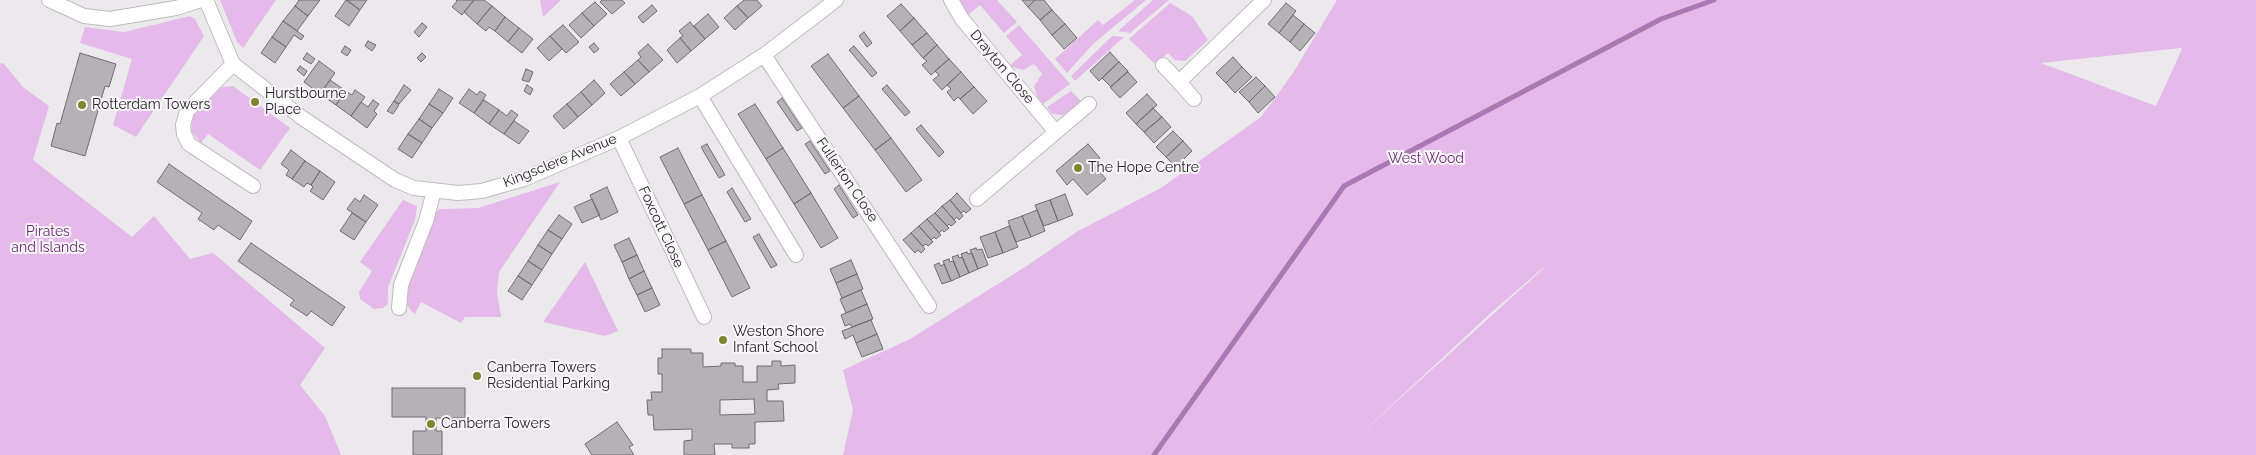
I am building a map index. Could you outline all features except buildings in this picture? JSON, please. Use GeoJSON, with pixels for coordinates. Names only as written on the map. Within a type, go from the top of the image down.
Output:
{"type":"FeatureCollection","features":[{"type":"Feature","properties":{"kind":"street"},"geometry":{"type":"LineString","coordinates":[[49,0],[84,16],[110,19],[176,8],[201,0]]}},
{"type":"Feature","properties":{"kind":"street","name":"Kingsclere Avenue"},"geometry":{"type":"LineString","coordinates":[[206,0],[233,64],[302,118],[394,180],[414,188],[458,193],[482,190],[524,179],[619,138],[700,96],[764,55],[836,0]]}},
{"type":"Feature","properties":{"kind":"street","name":"Drayton Close"},"geometry":{"type":"LineString","coordinates":[[951,0],[962,19],[1055,132]]}},
{"type":"Feature","properties":{"kind":"street"},"geometry":{"type":"LineString","coordinates":[[1179,82],[1264,0]]}},
{"type":"Feature","properties":{"kind":"street","name":"Fullerton Close"},"geometry":{"type":"LineString","coordinates":[[764,55],[929,306]]}},
{"type":"Feature","properties":{"kind":"street"},"geometry":{"type":"LineString","coordinates":[[233,64],[187,111],[182,125],[184,134],[190,144],[253,186]]}},
{"type":"Feature","properties":{"kind":"street"},"geometry":{"type":"LineString","coordinates":[[1163,65],[1194,99]]}},
{"type":"Feature","properties":{"kind":"street"},"geometry":{"type":"LineString","coordinates":[[700,96],[796,256]]}},
{"type":"Feature","properties":{"kind":"street"},"geometry":{"type":"LineString","coordinates":[[977,199],[1089,104]]}},
{"type":"Feature","properties":{"kind":"street","name":"Foxcott Close"},"geometry":{"type":"LineString","coordinates":[[619,138],[704,317]]}},
{"type":"Feature","properties":{"kind":"street"},"geometry":{"type":"LineString","coordinates":[[399,308],[401,285],[426,221],[434,191]]}},
{"type":"Feature","properties":{"kind":"green space"},"geometry":{"type":"Polygon","coordinates":[[[220,0],[276,0],[243,48],[237,42],[220,0]]]}},
{"type":"Feature","properties":{"kind":"green space"},"geometry":{"type":"Polygon","coordinates":[[[540,0],[561,0],[543,17],[540,0]]]}},
{"type":"Feature","properties":{"kind":"green space"},"geometry":{"type":"Polygon","coordinates":[[[957,0],[997,0],[1017,22],[1004,33],[980,5],[967,16],[957,0]]]}},
{"type":"Feature","properties":{"kind":"green space"},"geometry":{"type":"Polygon","coordinates":[[[1135,0],[1146,0],[1093,44],[1067,73],[1055,59],[1098,20],[1103,25],[1135,0]]]}},
{"type":"Feature","properties":{"kind":"green space"},"geometry":{"type":"Polygon","coordinates":[[[1153,0],[1169,0],[1130,33],[1118,31],[1153,0]]]}},
{"type":"Feature","properties":{"kind":"green space","name":"West Wood"},"geometry":{"type":"Polygon","coordinates":[[[1337,0],[2256,0],[2256,455],[843,455],[853,410],[843,370],[910,339],[1025,267],[1078,231],[1161,188],[1261,117],[1293,73],[1337,0]],[[2181,48],[2041,63],[2156,106],[2181,48]],[[1543,269],[1492,312],[1353,441],[1543,269]]]}},
{"type":"Feature","properties":{"kind":"green space"},"geometry":{"type":"Polygon","coordinates":[[[1170,3],[1192,16],[1208,40],[1185,61],[1175,60],[1168,53],[1155,64],[1129,39],[1170,3]]]}},
{"type":"Feature","properties":{"kind":"green space"},"geometry":{"type":"Polygon","coordinates":[[[190,16],[195,19],[204,36],[136,137],[113,125],[132,59],[80,43],[85,27],[124,32],[190,16]]]}},
{"type":"Feature","properties":{"kind":"green space"},"geometry":{"type":"Polygon","coordinates":[[[1019,25],[1070,84],[1043,104],[1037,96],[1034,86],[1042,74],[1034,64],[1023,70],[1009,66],[1022,55],[1006,36],[1019,25]]]}},
{"type":"Feature","properties":{"kind":"green space"},"geometry":{"type":"Polygon","coordinates":[[[1112,36],[1124,37],[1075,81],[1071,76],[1112,36]]]}},
{"type":"Feature","properties":{"kind":"green space","name":"Pirates and Islands"},"geometry":{"type":"Polygon","coordinates":[[[0,63],[4,64],[24,88],[49,106],[33,160],[132,237],[154,216],[190,259],[213,253],[325,348],[300,385],[325,416],[341,455],[0,455],[0,63]]]}},
{"type":"Feature","properties":{"kind":"green space"},"geometry":{"type":"Polygon","coordinates":[[[233,86],[290,128],[260,170],[208,134],[201,143],[191,131],[193,116],[222,87],[233,86]]]}},
{"type":"Feature","properties":{"kind":"green space"},"geometry":{"type":"Polygon","coordinates":[[[1071,91],[1081,101],[1064,115],[1052,114],[1047,107],[1071,91]]]}},
{"type":"Feature","properties":{"kind":"green space"},"geometry":{"type":"Polygon","coordinates":[[[560,182],[499,272],[497,292],[501,317],[465,317],[461,323],[421,302],[415,314],[411,311],[407,305],[407,288],[439,209],[478,208],[560,182]]]}},
{"type":"Feature","properties":{"kind":"green space"},"geometry":{"type":"Polygon","coordinates":[[[403,200],[417,206],[415,220],[388,287],[388,304],[383,308],[374,309],[360,299],[359,292],[372,271],[360,262],[403,200]]]}},
{"type":"Feature","properties":{"kind":"green space"},"geometry":{"type":"Polygon","coordinates":[[[585,262],[618,331],[605,336],[543,322],[585,262]]]}},
{"type":"Feature","properties":{"kind":"waterway"},"geometry":{"type":"LineString","coordinates":[[1154,455],[1344,186],[1661,19],[1714,0]]}},
{"type":"Feature","properties":{"kind":"place","name":"Hurstbourne Place"},"geometry":{"type":"Point","coordinates":[255,102]}},
{"type":"Feature","properties":{"kind":"place","name":"Rotterdam Towers"},"geometry":{"type":"Point","coordinates":[82,105]}},
{"type":"Feature","properties":{"kind":"place","name":"The Hope Centre"},"geometry":{"type":"Point","coordinates":[1078,168]}},
{"type":"Feature","properties":{"kind":"place","name":"Weston Shore Infant School"},"geometry":{"type":"Point","coordinates":[723,340]}},
{"type":"Feature","properties":{"kind":"place","name":"Canberra Towers Residential Parking"},"geometry":{"type":"Point","coordinates":[477,376]}},
{"type":"Feature","properties":{"kind":"place","name":"Canberra Towers"},"geometry":{"type":"Point","coordinates":[431,424]}}]}
